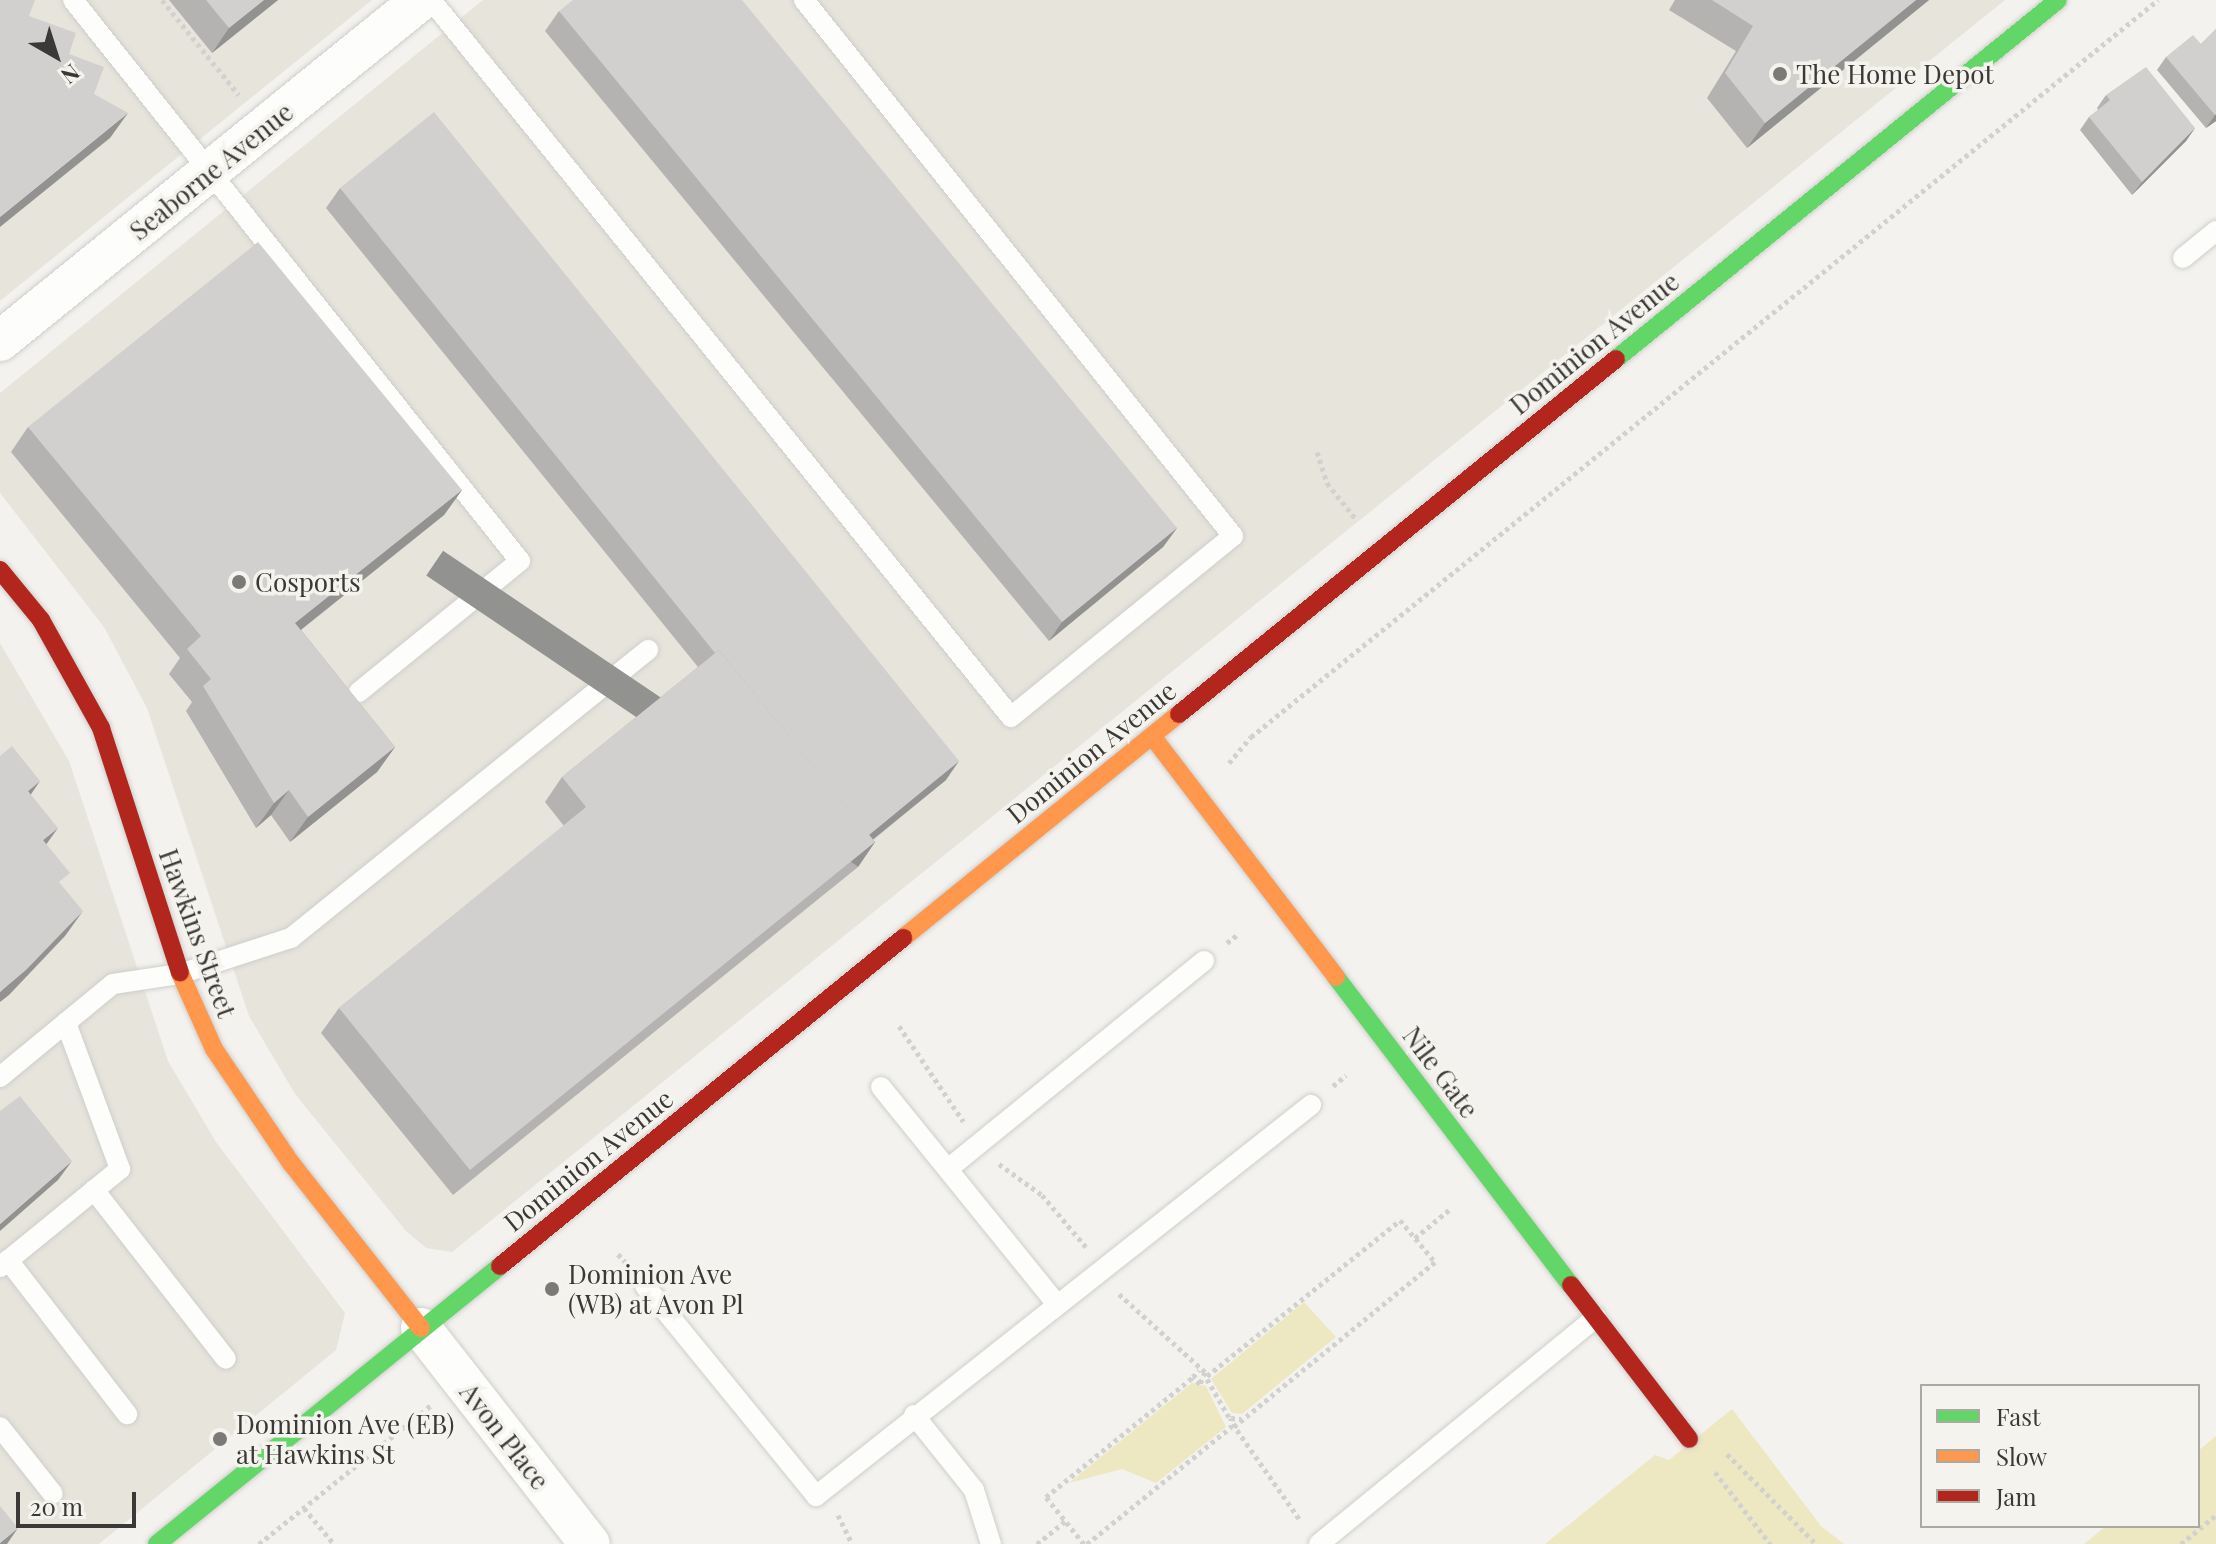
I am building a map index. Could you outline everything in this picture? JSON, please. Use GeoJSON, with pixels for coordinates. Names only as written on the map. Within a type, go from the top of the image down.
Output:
{"type":"FeatureCollection","features":[{"type":"Feature","properties":{"kind":"main road","name":"Dominion Avenue"},"geometry":{"type":"LineString","coordinates":[[157,1544],[2058,0]]}},
{"type":"Feature","properties":{"kind":"main road","name":"Hawkins Street"},"geometry":{"type":"LineString","coordinates":[[0,570],[41,620],[101,728],[180,974],[241,1096],[421,1328]]}},
{"type":"Feature","properties":{"kind":"main road","name":"Nile Gate"},"geometry":{"type":"LineString","coordinates":[[1152,736],[1689,1439]]}},
{"type":"Feature","properties":{"kind":"street","name":"Seaborne Avenue"},"geometry":{"type":"LineString","coordinates":[[0,341],[421,0]]}},
{"type":"Feature","properties":{"kind":"street","name":"Avon Place"},"geometry":{"type":"LineString","coordinates":[[421,1328],[590,1544]]}},
{"type":"Feature","properties":{"kind":"lane"},"geometry":{"type":"LineString","coordinates":[[73,0],[520,561],[359,692]]}},
{"type":"Feature","properties":{"kind":"lane"},"geometry":{"type":"LineString","coordinates":[[431,0],[1011,717],[1233,536],[804,0]]}},
{"type":"Feature","properties":{"kind":"lane"},"geometry":{"type":"LineString","coordinates":[[2183,258],[2216,231]]}},
{"type":"Feature","properties":{"kind":"lane"},"geometry":{"type":"LineString","coordinates":[[0,1077],[113,984],[180,974],[291,938],[648,650]]}},
{"type":"Feature","properties":{"kind":"lane"},"geometry":{"type":"LineString","coordinates":[[948,1169],[1204,961]]}},
{"type":"Feature","properties":{"kind":"lane"},"geometry":{"type":"LineString","coordinates":[[66,1023],[120,1169],[4,1264],[127,1414]]}},
{"type":"Feature","properties":{"kind":"lane"},"geometry":{"type":"LineString","coordinates":[[881,1087],[1054,1301]]}},
{"type":"Feature","properties":{"kind":"lane"},"geometry":{"type":"LineString","coordinates":[[645,1286],[816,1496],[1054,1301],[1133,1248],[1311,1105]]}},
{"type":"Feature","properties":{"kind":"lane"},"geometry":{"type":"LineString","coordinates":[[94,1190],[226,1359]]}},
{"type":"Feature","properties":{"kind":"lane"},"geometry":{"type":"LineString","coordinates":[[1313,1537],[1596,1317]]}},
{"type":"Feature","properties":{"kind":"lane"},"geometry":{"type":"LineString","coordinates":[[914,1415],[974,1490],[991,1544]]}},
{"type":"Feature","properties":{"kind":"lane"},"geometry":{"type":"LineString","coordinates":[[0,1427],[53,1494]]}},
{"type":"Feature","properties":{"kind":"path"},"geometry":{"type":"LineString","coordinates":[[162,0],[265,127]]}},
{"type":"Feature","properties":{"kind":"path"},"geometry":{"type":"LineString","coordinates":[[1229,763],[1251,737],[2158,0]]}},
{"type":"Feature","properties":{"kind":"path"},"geometry":{"type":"LineString","coordinates":[[1317,452],[1327,483],[1381,550]]}},
{"type":"Feature","properties":{"kind":"path"},"geometry":{"type":"LineString","coordinates":[[899,1026],[967,1128]]}},
{"type":"Feature","properties":{"kind":"path"},"geometry":{"type":"LineString","coordinates":[[998,1163],[1042,1195],[1091,1254]]}},
{"type":"Feature","properties":{"kind":"path"},"geometry":{"type":"LineString","coordinates":[[1415,1238],[1449,1210]]}},
{"type":"Feature","properties":{"kind":"path"},"geometry":{"type":"LineString","coordinates":[[1193,1377],[1207,1378],[1400,1220],[1435,1262],[1241,1419],[1234,1428],[1085,1544],[1046,1497],[1199,1370]]}},
{"type":"Feature","properties":{"kind":"path"},"geometry":{"type":"LineString","coordinates":[[1110,1284],[1137,1318],[1207,1378],[1234,1428],[1313,1537]]}},
{"type":"Feature","properties":{"kind":"path"},"geometry":{"type":"LineString","coordinates":[[259,1544],[435,1402]]}},
{"type":"Feature","properties":{"kind":"path"},"geometry":{"type":"LineString","coordinates":[[1230,1419],[1241,1419]]}},
{"type":"Feature","properties":{"kind":"path"},"geometry":{"type":"LineString","coordinates":[[1689,1439],[1770,1544]]}},
{"type":"Feature","properties":{"kind":"path"},"geometry":{"type":"LineString","coordinates":[[1689,1439],[1734,1459],[1816,1544]]}},
{"type":"Feature","properties":{"kind":"path"},"geometry":{"type":"LineString","coordinates":[[304,1507],[334,1544]]}},
{"type":"Feature","properties":{"kind":"path"},"geometry":{"type":"LineString","coordinates":[[2181,1544],[2216,1515]]}},
{"type":"Feature","properties":{"kind":"path"},"geometry":{"type":"LineString","coordinates":[[1037,1544],[1065,1521]]}},
{"type":"Feature","properties":{"kind":"shaded area"},"geometry":{"type":"Polygon","coordinates":[[[0,0],[372,0],[0,301],[0,0]]]}},
{"type":"Feature","properties":{"kind":"shaded area"},"geometry":{"type":"Polygon","coordinates":[[[483,0],[2005,0],[452,1252],[426,1248],[406,1231],[295,1094],[249,1016],[147,708],[104,627],[0,493],[0,393],[483,0]]]}},
{"type":"Feature","properties":{"kind":"shaded area"},"geometry":{"type":"Polygon","coordinates":[[[0,643],[69,761],[168,1061],[216,1142],[345,1313],[336,1350],[99,1544],[0,1544],[0,643]]]}},
{"type":"Feature","properties":{"kind":"shaded area"},"geometry":{"type":"Polygon","coordinates":[[[1304,1302],[1336,1337],[1242,1414],[1232,1413],[1211,1379],[1304,1302]]]}},
{"type":"Feature","properties":{"kind":"shaded area"},"geometry":{"type":"Polygon","coordinates":[[[1192,1383],[1206,1386],[1226,1427],[1156,1483],[1122,1469],[1069,1483],[1192,1383]]]}},
{"type":"Feature","properties":{"kind":"shaded area"},"geometry":{"type":"Polygon","coordinates":[[[1732,1409],[1821,1526],[1844,1544],[1545,1544],[1655,1455],[1669,1460],[1732,1409]]]}},
{"type":"Feature","properties":{"kind":"shaded area"},"geometry":{"type":"Polygon","coordinates":[[[2216,1436],[2216,1544],[2084,1544],[2104,1528],[2200,1528],[2200,1449],[2216,1436]]]}},
{"type":"Feature","properties":{"kind":"building"},"geometry":{"type":"Polygon","coordinates":[[[0,0],[35,0],[29,16],[76,33],[69,54],[104,67],[94,94],[128,113],[0,217],[0,0]]]}},
{"type":"Feature","properties":{"kind":"building"},"geometry":{"type":"Polygon","coordinates":[[[206,0],[264,0],[229,28],[206,0]]]}},
{"type":"Feature","properties":{"kind":"building"},"geometry":{"type":"Polygon","coordinates":[[[573,0],[742,0],[1177,528],[1062,622],[559,11],[573,0]]]}},
{"type":"Feature","properties":{"kind":"building","name":"The Home Depot"},"geometry":{"type":"Polygon","coordinates":[[[1712,0],[1916,0],[1765,123],[1725,73],[1753,26],[1712,0]]]}},
{"type":"Feature","properties":{"kind":"building"},"geometry":{"type":"Polygon","coordinates":[[[2216,29],[2215,115],[2166,57],[2193,35],[2201,44],[2216,29]]]}},
{"type":"Feature","properties":{"kind":"building"},"geometry":{"type":"Polygon","coordinates":[[[2146,67],[2195,128],[2142,182],[2089,117],[2110,100],[2106,95],[2146,67]]]}},
{"type":"Feature","properties":{"kind":"building"},"geometry":{"type":"Polygon","coordinates":[[[434,112],[959,761],[869,835],[719,650],[715,653],[340,188],[434,112]]]}},
{"type":"Feature","properties":{"kind":"building","name":"Cosports"},"geometry":{"type":"Polygon","coordinates":[[[258,242],[462,490],[295,623],[395,747],[308,817],[289,790],[274,803],[203,686],[211,679],[187,649],[201,636],[28,427],[258,242]]]}},
{"type":"Feature","properties":{"kind":"building"},"geometry":{"type":"Polygon","coordinates":[[[719,650],[875,842],[470,1170],[339,1008],[586,807],[562,777],[719,650]]]}},
{"type":"Feature","properties":{"kind":"building"},"geometry":{"type":"Polygon","coordinates":[[[12,746],[40,781],[28,791],[58,828],[43,840],[70,873],[59,882],[83,911],[26,970],[0,992],[0,756],[12,746]]]}},
{"type":"Feature","properties":{"kind":"building"},"geometry":{"type":"Polygon","coordinates":[[[20,1096],[72,1161],[0,1224],[0,1111],[20,1096]]]}},
{"type":"Feature","properties":{"kind":"building"},"geometry":{"type":"Polygon","coordinates":[[[0,1506],[18,1528],[0,1543],[0,1506]]]}},
{"type":"Feature","properties":{"kind":"traffic: fast"},"geometry":{"type":"LineString","coordinates":[[1616,359],[2058,0]]}},
{"type":"Feature","properties":{"kind":"traffic: fast"},"geometry":{"type":"LineString","coordinates":[[1336,977],[1571,1285]]}},
{"type":"Feature","properties":{"kind":"traffic: fast"},"geometry":{"type":"LineString","coordinates":[[157,1544],[500,1266]]}},
{"type":"Feature","properties":{"kind":"traffic: slow"},"geometry":{"type":"LineString","coordinates":[[903,938],[1179,714]]}},
{"type":"Feature","properties":{"kind":"traffic: slow"},"geometry":{"type":"LineString","coordinates":[[1152,736],[1336,977]]}},
{"type":"Feature","properties":{"kind":"traffic: slow"},"geometry":{"type":"LineString","coordinates":[[180,973],[214,1049],[291,1163],[421,1328]]}},
{"type":"Feature","properties":{"kind":"traffic: jam"},"geometry":{"type":"LineString","coordinates":[[1179,714],[1616,359]]}},
{"type":"Feature","properties":{"kind":"traffic: jam"},"geometry":{"type":"LineString","coordinates":[[0,570],[41,620],[101,728],[180,973]]}},
{"type":"Feature","properties":{"kind":"traffic: jam"},"geometry":{"type":"LineString","coordinates":[[500,1266],[903,938]]}},
{"type":"Feature","properties":{"kind":"traffic: jam"},"geometry":{"type":"LineString","coordinates":[[1571,1285],[1689,1439]]}},
{"type":"Feature","properties":{"kind":"place","name":"The Home Depot"},"geometry":{"type":"Point","coordinates":[1780,74]}},
{"type":"Feature","properties":{"kind":"place","name":"Cosports"},"geometry":{"type":"Point","coordinates":[239,582]}},
{"type":"Feature","properties":{"kind":"place","name":"Dominion Ave (WB) at Avon Pl"},"geometry":{"type":"Point","coordinates":[552,1289]}},
{"type":"Feature","properties":{"kind":"place","name":"Dominion Ave (EB) at Hawkins St"},"geometry":{"type":"Point","coordinates":[220,1439]}}]}
